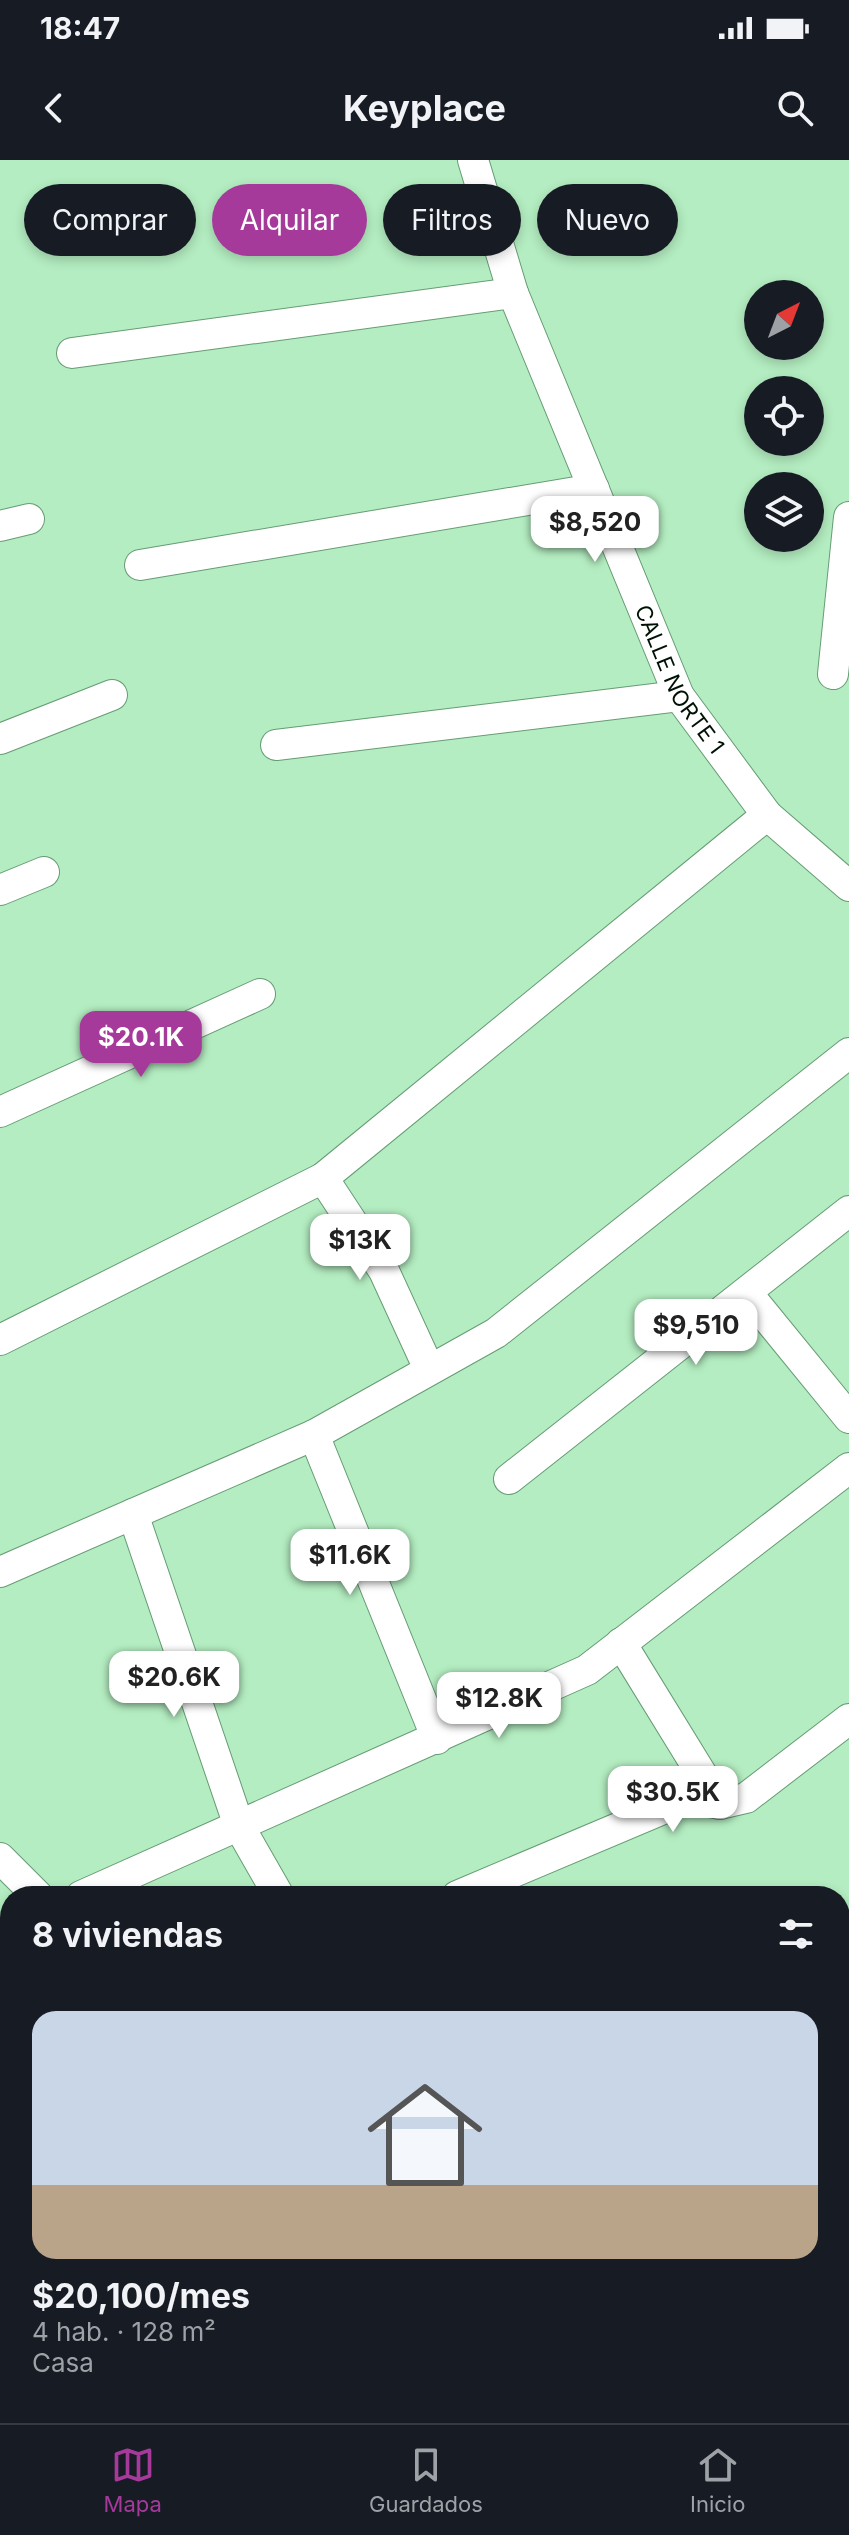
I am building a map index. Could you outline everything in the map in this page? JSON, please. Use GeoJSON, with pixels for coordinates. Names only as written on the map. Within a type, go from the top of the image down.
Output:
{"type":"FeatureCollection","features":[{"type":"Feature","properties":{"kind":"street","name":"CALLE NORTE 1"},"geometry":{"type":"LineString","coordinates":[[473,160],[513,293],[679,696],[767,815],[849,886]]}},
{"type":"Feature","properties":{"kind":"street"},"geometry":{"type":"LineString","coordinates":[[72,353],[513,293]]}},
{"type":"Feature","properties":{"kind":"street"},"geometry":{"type":"LineString","coordinates":[[140,565],[594,489]]}},
{"type":"Feature","properties":{"kind":"street"},"geometry":{"type":"LineString","coordinates":[[833,674],[849,517]]}},
{"type":"Feature","properties":{"kind":"street"},"geometry":{"type":"LineString","coordinates":[[0,739],[112,695]]}},
{"type":"Feature","properties":{"kind":"street"},"geometry":{"type":"LineString","coordinates":[[276,745],[679,696]]}},
{"type":"Feature","properties":{"kind":"street"},"geometry":{"type":"LineString","coordinates":[[0,1340],[323,1178],[767,815]]}},
{"type":"Feature","properties":{"kind":"street"},"geometry":{"type":"LineString","coordinates":[[0,890],[44,872]]}},
{"type":"Feature","properties":{"kind":"street"},"geometry":{"type":"LineString","coordinates":[[0,1112],[260,994]]}},
{"type":"Feature","properties":{"kind":"street"},"geometry":{"type":"LineString","coordinates":[[0,1572],[314,1435],[496,1333],[849,1053]]}},
{"type":"Feature","properties":{"kind":"street"},"geometry":{"type":"LineString","coordinates":[[323,1178],[384,1271],[429,1369]]}},
{"type":"Feature","properties":{"kind":"street"},"geometry":{"type":"LineString","coordinates":[[509,1479],[849,1211]]}},
{"type":"Feature","properties":{"kind":"street"},"geometry":{"type":"LineString","coordinates":[[747,1293],[849,1418]]}},
{"type":"Feature","properties":{"kind":"street"},"geometry":{"type":"LineString","coordinates":[[314,1435],[437,1739]]}},
{"type":"Feature","properties":{"kind":"street"},"geometry":{"type":"LineString","coordinates":[[104,1886],[587,1670],[849,1468]]}},
{"type":"Feature","properties":{"kind":"street"},"geometry":{"type":"LineString","coordinates":[[133,1514],[239,1826],[273,1886]]}},
{"type":"Feature","properties":{"kind":"street"},"geometry":{"type":"LineString","coordinates":[[621,1643],[720,1804]]}},
{"type":"Feature","properties":{"kind":"street"},"geometry":{"type":"LineString","coordinates":[[481,1886],[689,1798],[720,1804],[746,1798],[849,1719]]}},
{"type":"Feature","properties":{"kind":"street"},"geometry":{"type":"LineString","coordinates":[[0,1858],[28,1886]]}}]}
